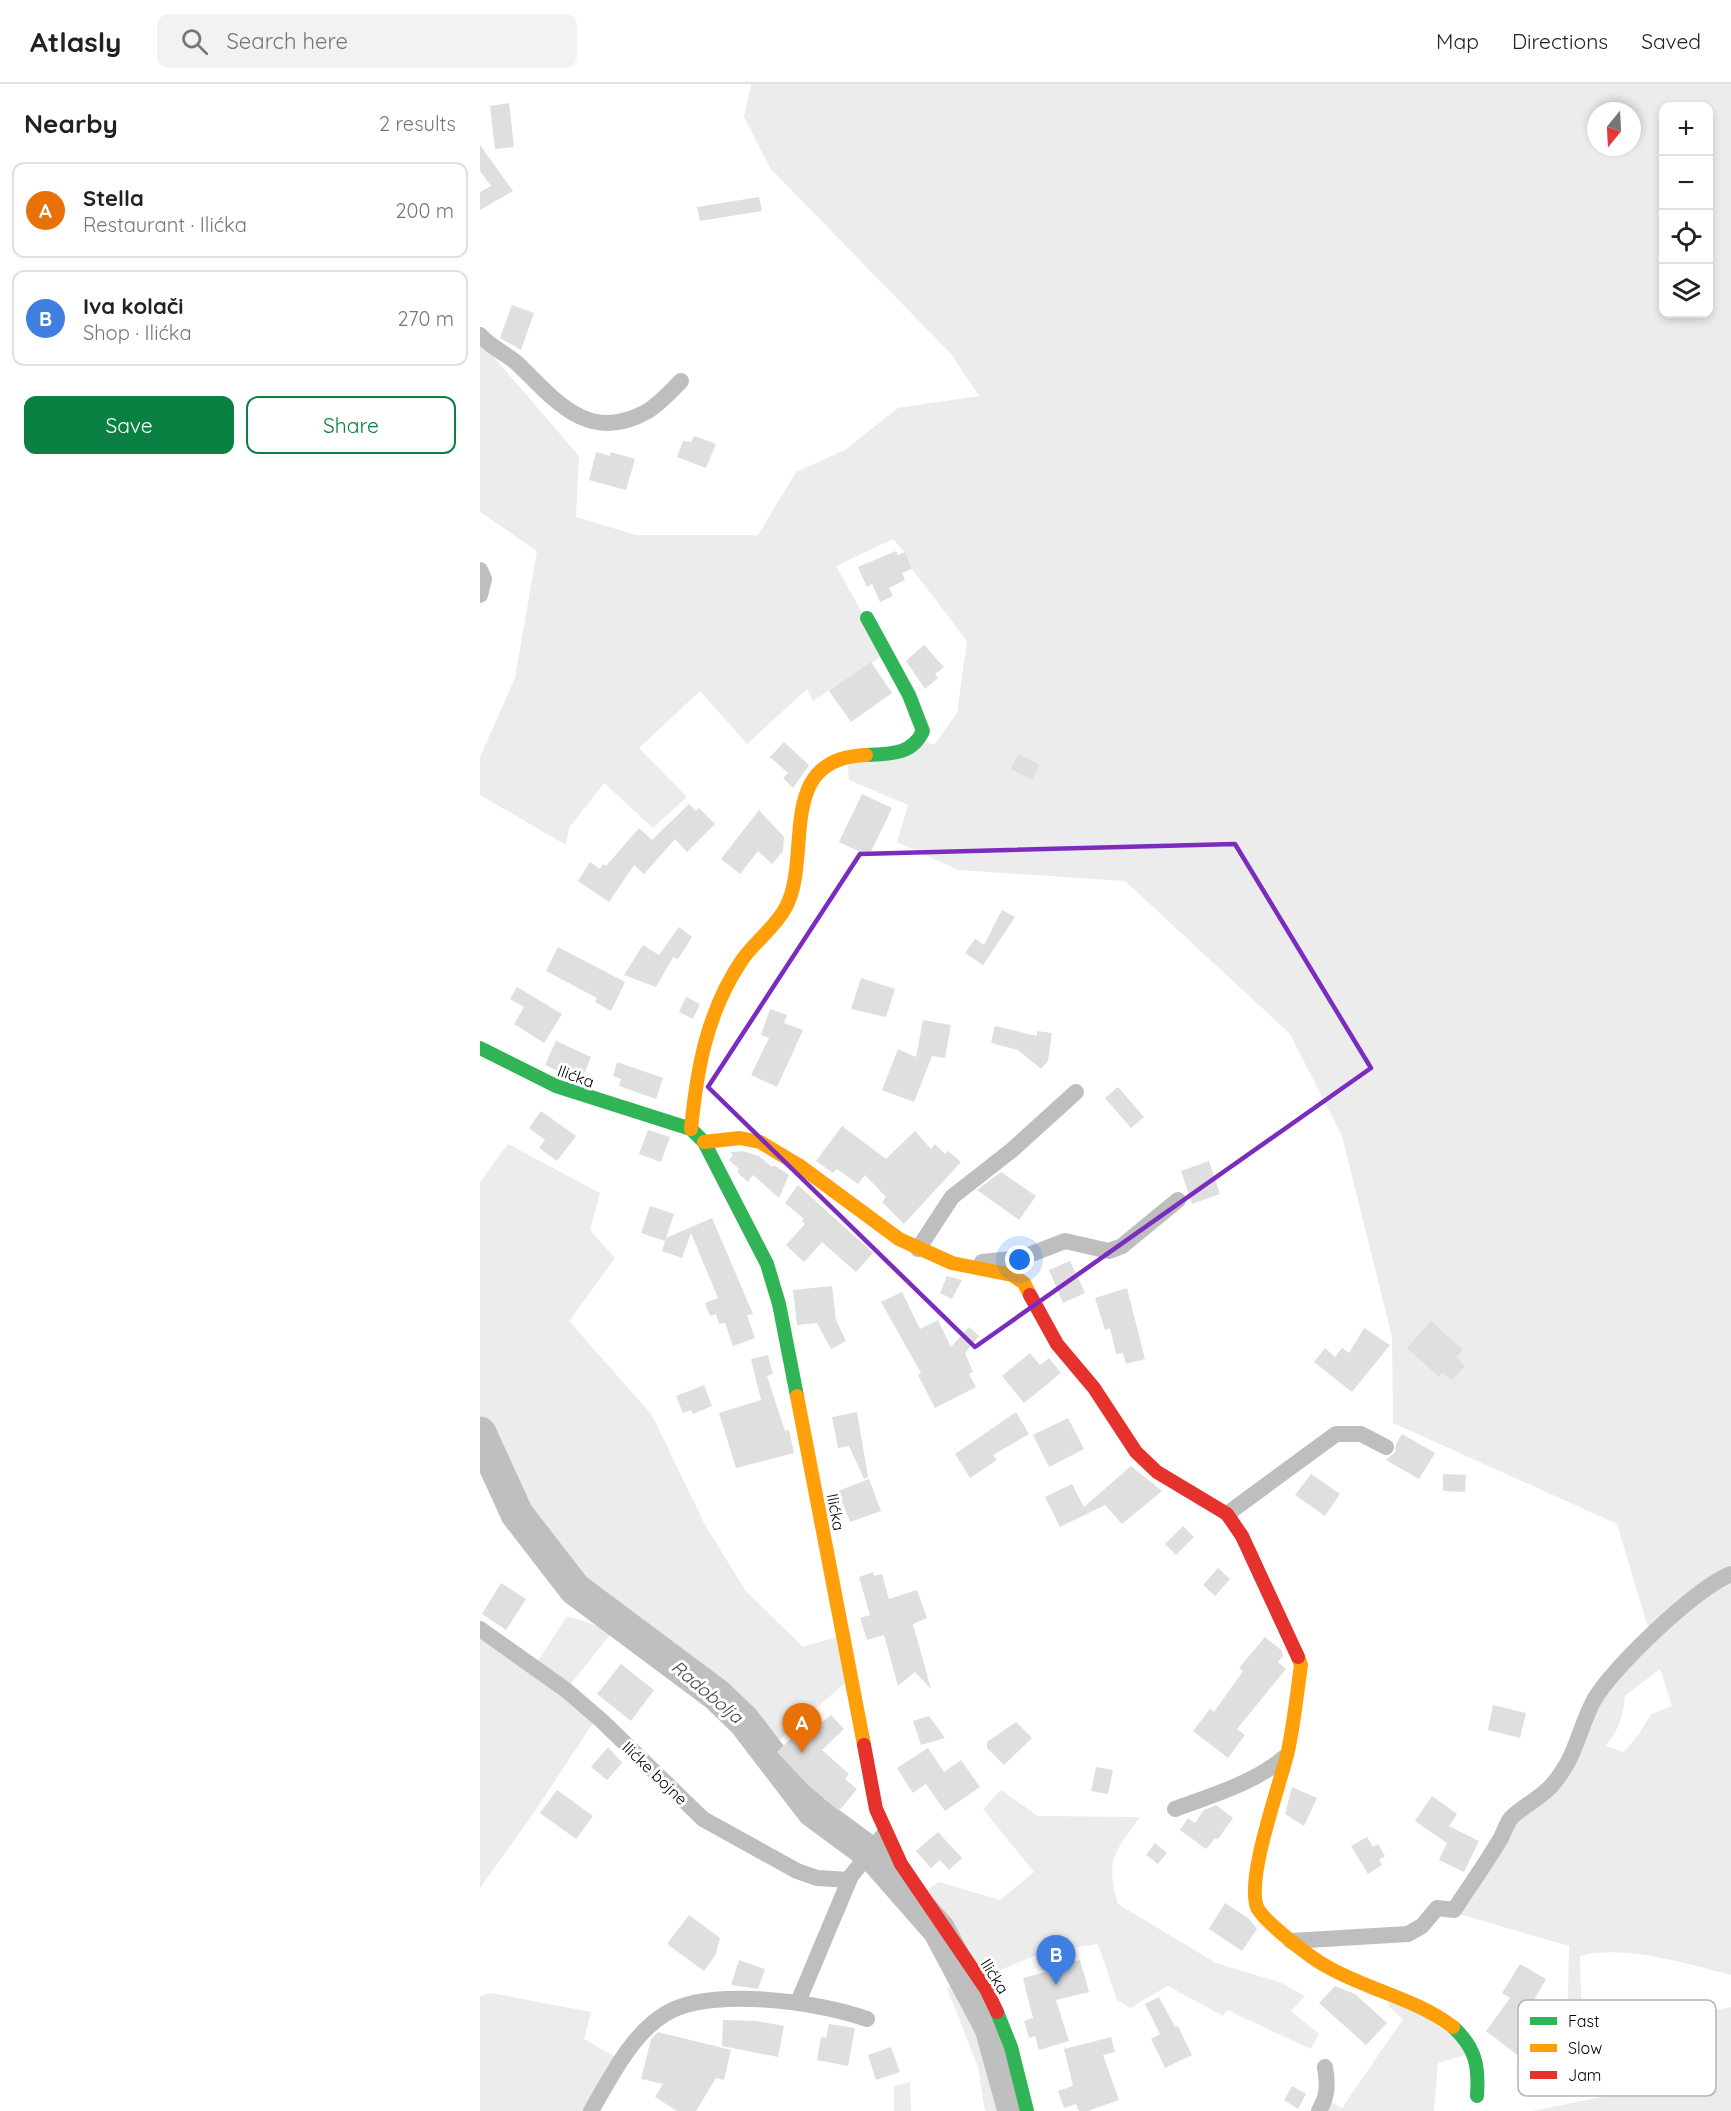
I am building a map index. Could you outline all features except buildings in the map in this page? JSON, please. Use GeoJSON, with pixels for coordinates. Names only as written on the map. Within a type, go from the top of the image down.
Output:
{"type":"FeatureCollection","features":[{"type":"Feature","properties":{"kind":"street"},"geometry":{"type":"LineString","coordinates":[[480,335],[485,342],[516,362],[560,406],[586,421],[613,423],[647,411],[681,381]]}},
{"type":"Feature","properties":{"kind":"street"},"geometry":{"type":"LineString","coordinates":[[480,570],[484,579],[480,595]]}},
{"type":"Feature","properties":{"kind":"street"},"geometry":{"type":"LineString","coordinates":[[691,1129],[699,1054],[705,1033],[720,994],[745,956],[777,923],[790,899],[796,874],[799,820],[810,790],[825,767],[834,760],[847,756],[891,754],[910,750],[920,740],[924,729],[917,711],[867,618]]}},
{"type":"Feature","properties":{"kind":"street","name":"Ilićka"},"geometry":{"type":"LineString","coordinates":[[480,1048],[509,1066],[581,1096],[691,1129],[705,1142],[719,1175],[757,1244],[779,1304],[876,1809],[885,1833],[919,1895],[986,1989],[1011,2047],[1028,2111]]}},
{"type":"Feature","properties":{"kind":"street"},"geometry":{"type":"LineString","coordinates":[[918,1249],[952,1197],[1012,1150],[1076,1092]]}},
{"type":"Feature","properties":{"kind":"street"},"geometry":{"type":"LineString","coordinates":[[705,1142],[745,1137],[766,1145],[792,1160],[869,1218],[918,1249],[950,1263],[977,1269],[1004,1270],[1016,1276],[1024,1283],[1057,1344],[1094,1388],[1136,1452],[1157,1472],[1227,1514],[1242,1536],[1284,1622],[1301,1665],[1285,1757],[1257,1869],[1255,1889],[1257,1906],[1263,1916],[1291,1941],[1331,1969],[1421,2006],[1442,2018],[1475,2052],[1479,2067],[1477,2096]]}},
{"type":"Feature","properties":{"kind":"street"},"geometry":{"type":"LineString","coordinates":[[950,1263],[1001,1262],[1021,1258],[1065,1241],[1109,1251],[1122,1246],[1178,1200]]}},
{"type":"Feature","properties":{"kind":"street"},"geometry":{"type":"LineString","coordinates":[[1227,1514],[1336,1434],[1360,1434],[1386,1447]]}},
{"type":"Feature","properties":{"kind":"street"},"geometry":{"type":"LineString","coordinates":[[1291,1941],[1408,1934],[1422,1926],[1437,1908],[1454,1910],[1502,1836],[1511,1818],[1531,1805],[1557,1779],[1571,1758],[1590,1709],[1605,1683],[1692,1597],[1717,1579],[1731,1574]]}},
{"type":"Feature","properties":{"kind":"street","name":"Ilićke bojne"},"geometry":{"type":"LineString","coordinates":[[480,1629],[566,1690],[602,1721],[703,1818],[797,1871],[817,1878],[850,1878]]}},
{"type":"Feature","properties":{"kind":"street"},"geometry":{"type":"LineString","coordinates":[[1175,1809],[1244,1782],[1272,1768],[1285,1757]]}},
{"type":"Feature","properties":{"kind":"street"},"geometry":{"type":"LineString","coordinates":[[798,2002],[850,1878],[885,1833]]}},
{"type":"Feature","properties":{"kind":"street"},"geometry":{"type":"LineString","coordinates":[[591,2111],[626,2052],[666,2013],[691,2004],[719,1999],[798,2002],[843,2010],[867,2019]]}},
{"type":"Feature","properties":{"kind":"street"},"geometry":{"type":"LineString","coordinates":[[1319,2111],[1326,2099],[1328,2084],[1325,2067]]}},
{"type":"Feature","properties":{"kind":"highlighted area"},"geometry":{"type":"Polygon","coordinates":[[[1235,844],[1371,1068],[975,1347],[708,1087],[860,854],[1235,844]]]}},
{"type":"Feature","properties":{"kind":"shaded area"},"geometry":{"type":"Polygon","coordinates":[[[751,84],[1731,84],[1731,1975],[1656,1957],[1616,1952],[1597,1953],[1580,1956],[1581,2000],[1568,2000],[1569,1946],[1459,1914],[1490,1856],[1531,1805],[1583,1726],[1651,1638],[1617,1524],[1393,1423],[1392,1337],[1342,1136],[1290,1034],[1125,881],[958,870],[897,842],[908,805],[849,780],[847,756],[920,740],[934,745],[957,713],[967,641],[912,569],[905,553],[893,539],[836,566],[885,654],[813,701],[807,689],[747,744],[700,691],[639,748],[687,797],[653,828],[604,783],[569,828],[566,845],[480,795],[480,757],[515,678],[537,551],[480,512],[480,341],[579,456],[576,517],[636,535],[758,535],[796,472],[845,450],[898,408],[979,396],[952,355],[770,168],[744,117],[751,84]],[[1660,1669],[1625,1696],[1620,1723],[1605,1746],[1624,1752],[1639,1734],[1651,1714],[1672,1706],[1660,1669]]]}},
{"type":"Feature","properties":{"kind":"shaded area"},"geometry":{"type":"Polygon","coordinates":[[[508,1144],[600,1193],[590,1230],[615,1258],[569,1321],[652,1415],[704,1523],[745,1590],[803,1647],[843,1635],[851,1678],[772,1746],[760,1727],[730,1696],[573,1578],[546,1546],[499,1463],[480,1417],[480,1182],[508,1144]]]}},
{"type":"Feature","properties":{"kind":"shaded area"},"geometry":{"type":"Polygon","coordinates":[[[567,1616],[613,1631],[566,1690],[597,1717],[533,1814],[480,1888],[480,1629],[534,1667],[567,1616]]]}},
{"type":"Feature","properties":{"kind":"shaded area"},"geometry":{"type":"Polygon","coordinates":[[[1001,1790],[1038,1816],[1140,1817],[1114,1858],[1112,1877],[1118,1904],[1216,1963],[1282,1983],[1305,1996],[1291,2011],[1319,2034],[1311,2049],[1227,2010],[1223,2016],[1168,1986],[1130,2008],[1117,2000],[1098,1944],[1041,1953],[979,1979],[919,1895],[939,1882],[1000,1900],[1034,1872],[983,1809],[1001,1790]]]}},
{"type":"Feature","properties":{"kind":"shaded area"},"geometry":{"type":"Polygon","coordinates":[[[954,1984],[986,2031],[1008,2111],[985,2111],[978,2067],[947,1988],[954,1984]]]}},
{"type":"Feature","properties":{"kind":"shaded area"},"geometry":{"type":"Polygon","coordinates":[[[491,1993],[591,2012],[584,2039],[621,2060],[591,2111],[480,2111],[480,1996],[491,1993]]]}},
{"type":"Feature","properties":{"kind":"shaded area"},"geometry":{"type":"Polygon","coordinates":[[[1395,1996],[1475,2052],[1438,2063],[1434,2111],[1319,2111],[1326,2099],[1342,2108],[1403,2019],[1388,2006],[1395,1996]]]}},
{"type":"Feature","properties":{"kind":"shaded area"},"geometry":{"type":"Polygon","coordinates":[[[1731,2007],[1731,2111],[1532,2111],[1606,2096],[1716,2096],[1716,2010],[1731,2007]]]}},
{"type":"Feature","properties":{"kind":"shaded area"},"geometry":{"type":"Polygon","coordinates":[[[995,2026],[1019,2111],[1008,2111],[986,2031],[995,2026]]]}},
{"type":"Feature","properties":{"kind":"shaded area"},"geometry":{"type":"Polygon","coordinates":[[[910,2082],[911,2111],[894,2111],[894,2086],[910,2082]]]}},
{"type":"Feature","properties":{"kind":"waterway","name":"Radobolja"},"geometry":{"type":"LineString","coordinates":[[480,1433],[517,1514],[575,1589],[717,1695],[744,1721],[813,1811],[874,1856],[939,1930],[991,2028],[1014,2111]]}},
{"type":"Feature","properties":{"kind":"traffic: fast"},"geometry":{"type":"LineString","coordinates":[[866,755],[899,752],[913,745],[923,731],[909,695],[867,618]]}},
{"type":"Feature","properties":{"kind":"traffic: fast"},"geometry":{"type":"LineString","coordinates":[[480,1048],[556,1086],[691,1129],[704,1142],[767,1264],[779,1304],[797,1396]]}},
{"type":"Feature","properties":{"kind":"traffic: fast"},"geometry":{"type":"LineString","coordinates":[[997,2012],[1011,2047],[1027,2111]]}},
{"type":"Feature","properties":{"kind":"traffic: fast"},"geometry":{"type":"LineString","coordinates":[[1453,2027],[1467,2042],[1474,2058],[1477,2096]]}},
{"type":"Feature","properties":{"kind":"traffic: slow"},"geometry":{"type":"LineString","coordinates":[[691,1129],[701,1062],[720,1000],[742,960],[771,928],[786,907],[793,886],[807,791],[818,773],[837,760],[866,755]]}},
{"type":"Feature","properties":{"kind":"traffic: slow"},"geometry":{"type":"LineString","coordinates":[[704,1142],[740,1138],[760,1142],[800,1166],[899,1239],[952,1263],[1012,1275],[1024,1283],[1030,1295]]}},
{"type":"Feature","properties":{"kind":"traffic: slow"},"geometry":{"type":"LineString","coordinates":[[797,1396],[864,1745]]}},
{"type":"Feature","properties":{"kind":"traffic: slow"},"geometry":{"type":"LineString","coordinates":[[1298,1657],[1301,1665],[1290,1740],[1265,1830],[1256,1875],[1257,1907],[1278,1930],[1319,1962],[1358,1982],[1407,2001],[1453,2027]]}},
{"type":"Feature","properties":{"kind":"traffic: jam"},"geometry":{"type":"LineString","coordinates":[[1030,1295],[1057,1344],[1094,1388],[1136,1452],[1157,1472],[1227,1514],[1242,1536],[1298,1657]]}},
{"type":"Feature","properties":{"kind":"traffic: jam"},"geometry":{"type":"LineString","coordinates":[[864,1745],[876,1809],[901,1864],[986,1989],[997,2012]]}},
{"type":"Feature","properties":{"kind":"place","name":"Stella"},"geometry":{"type":"Point","coordinates":[802,1753]}},
{"type":"Feature","properties":{"kind":"place","name":"Iva kolači"},"geometry":{"type":"Point","coordinates":[1056,1985]}}]}
